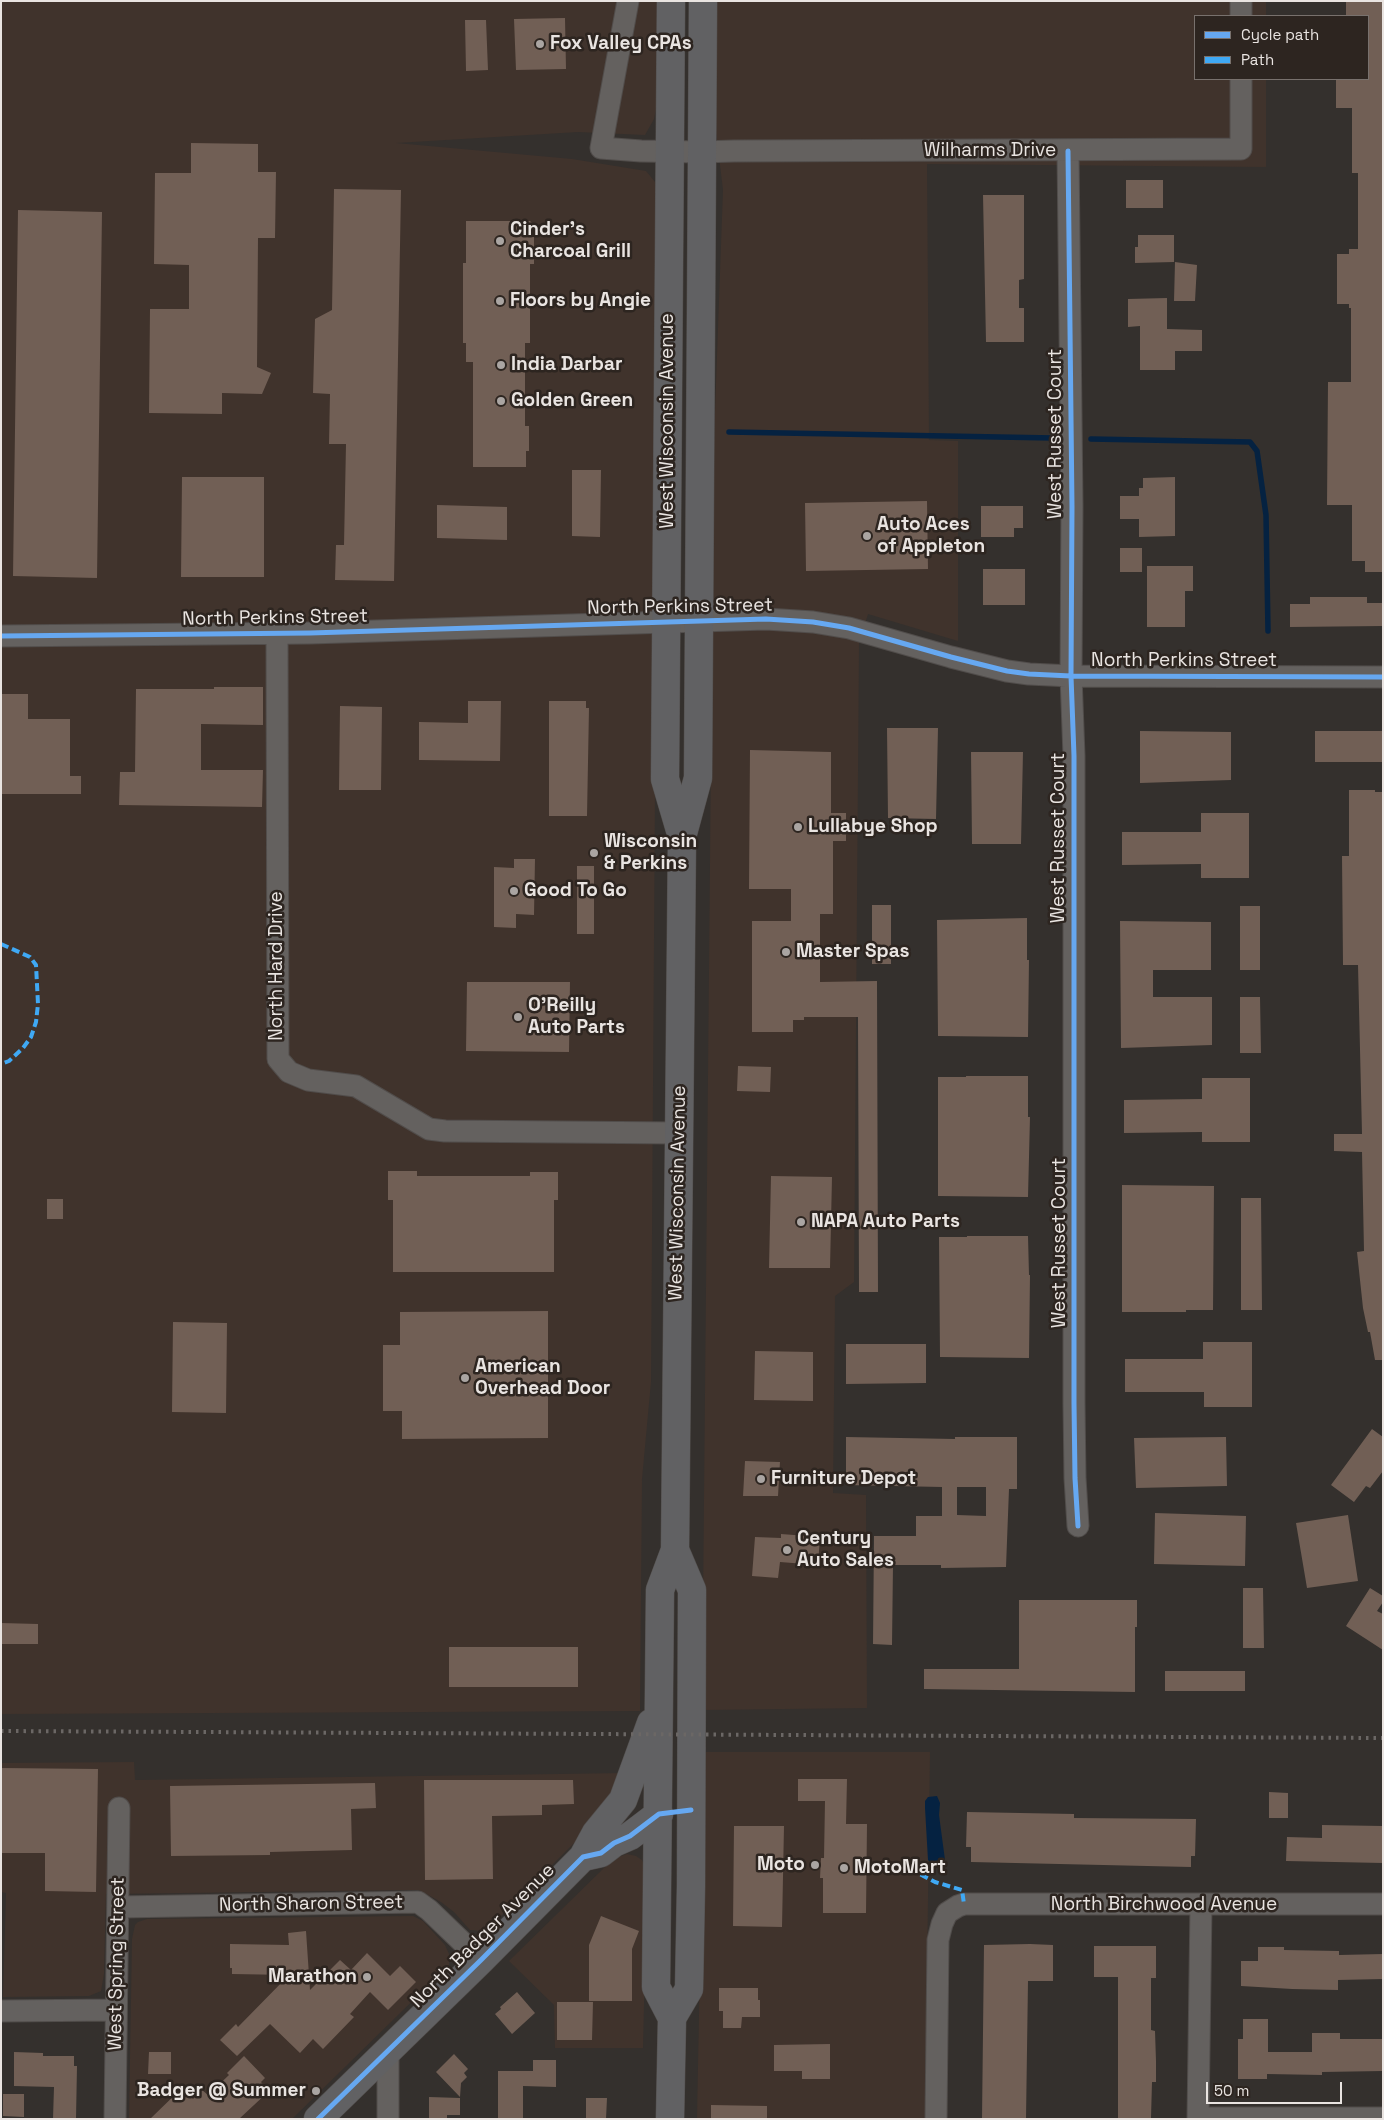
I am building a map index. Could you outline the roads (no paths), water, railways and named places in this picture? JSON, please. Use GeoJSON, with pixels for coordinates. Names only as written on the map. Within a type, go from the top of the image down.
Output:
{"type":"FeatureCollection","features":[{"type":"Feature","properties":{"kind":"main road","name":"West Wisconsin Avenue"},"geometry":{"type":"LineString","coordinates":[[671,1],[667,622],[664,779],[682,837]]}},
{"type":"Feature","properties":{"kind":"main road","name":"West Wisconsin Avenue"},"geometry":{"type":"LineString","coordinates":[[672,2018],[656,1987],[660,1590],[675,1550],[682,837],[698,778],[703,1]]}},
{"type":"Feature","properties":{"kind":"main road","name":"West Wisconsin Avenue"},"geometry":{"type":"LineString","coordinates":[[670,2119],[672,2018],[689,1988],[692,1590],[675,1550]]}},
{"type":"Feature","properties":{"kind":"main road"},"geometry":{"type":"LineString","coordinates":[[616,1809],[624,1800],[633,1778],[659,1698]]}},
{"type":"Feature","properties":{"kind":"main road","name":"North Badger Avenue"},"geometry":{"type":"LineString","coordinates":[[318,2119],[388,2052],[583,1857],[596,1833],[616,1809],[629,1805],[659,1814],[690,1810]]}},
{"type":"Feature","properties":{"kind":"main road","name":"North Badger Avenue"},"geometry":{"type":"LineString","coordinates":[[583,1857],[601,1853],[630,1836],[659,1814]]}},
{"type":"Feature","properties":{"kind":"main road"},"geometry":{"type":"LineString","coordinates":[[658,1888],[669,1914],[671,1944],[674,1948],[689,1948]]}},
{"type":"Feature","properties":{"kind":"street","name":"Wilharms Drive"},"geometry":{"type":"LineString","coordinates":[[628,1],[601,148],[669,152],[734,150],[1241,149],[1241,80]]}},
{"type":"Feature","properties":{"kind":"street"},"geometry":{"type":"LineString","coordinates":[[1241,1],[1241,15]]}},
{"type":"Feature","properties":{"kind":"street","name":"West Russet Court"},"geometry":{"type":"LineString","coordinates":[[1068,150],[1072,506],[1071,676],[1074,756],[1074,1403],[1078,1526]]}},
{"type":"Feature","properties":{"kind":"street","name":"North Perkins Street"},"geometry":{"type":"LineString","coordinates":[[1,636],[277,633],[766,619],[832,625],[867,632],[951,657],[1007,671],[1071,676],[1383,677]]}},
{"type":"Feature","properties":{"kind":"street","name":"North Hard Drive"},"geometry":{"type":"LineString","coordinates":[[277,633],[278,1059],[289,1072],[308,1080],[356,1086],[429,1129],[445,1131],[678,1133]]}},
{"type":"Feature","properties":{"kind":"street","name":"West Spring Street"},"geometry":{"type":"LineString","coordinates":[[115,2119],[119,1808]]}},
{"type":"Feature","properties":{"kind":"street","name":"North Sharon Street"},"geometry":{"type":"LineString","coordinates":[[118,1907],[418,1902],[430,1910],[481,1960]]}},
{"type":"Feature","properties":{"kind":"street","name":"North Birchwood Avenue"},"geometry":{"type":"LineString","coordinates":[[936,2119],[938,1940],[947,1913],[964,1904],[1383,1904]]}},
{"type":"Feature","properties":{"kind":"street"},"geometry":{"type":"LineString","coordinates":[[1201,1904],[1198,2118],[1383,2118]]}},
{"type":"Feature","properties":{"kind":"street"},"geometry":{"type":"LineString","coordinates":[[1,2011],[116,2010]]}},
{"type":"Feature","properties":{"kind":"street"},"geometry":{"type":"LineString","coordinates":[[388,2052],[388,2119]]}},
{"type":"Feature","properties":{"kind":"water"},"geometry":{"type":"Polygon","coordinates":[[[937,1796],[940,1803],[939,1815],[945,1865],[937,1866],[928,1860],[925,1801],[928,1797],[937,1796]]]}},
{"type":"Feature","properties":{"kind":"waterway"},"geometry":{"type":"LineString","coordinates":[[729,432],[1053,438]]}},
{"type":"Feature","properties":{"kind":"waterway"},"geometry":{"type":"LineString","coordinates":[[1091,439],[1250,442],[1257,451],[1266,515],[1268,631]]}},
{"type":"Feature","properties":{"kind":"railway"},"geometry":{"type":"LineString","coordinates":[[1,1731],[1383,1738]]}},
{"type":"Feature","properties":{"kind":"place","name":"Fox Valley CPAs"},"geometry":{"type":"Point","coordinates":[540,44]}},
{"type":"Feature","properties":{"kind":"place","name":"Cinder’s Charcoal Grill"},"geometry":{"type":"Point","coordinates":[500,241]}},
{"type":"Feature","properties":{"kind":"place","name":"Floors by Angie"},"geometry":{"type":"Point","coordinates":[500,301]}},
{"type":"Feature","properties":{"kind":"place","name":"India Darbar"},"geometry":{"type":"Point","coordinates":[501,365]}},
{"type":"Feature","properties":{"kind":"place","name":"Golden Green"},"geometry":{"type":"Point","coordinates":[501,401]}},
{"type":"Feature","properties":{"kind":"place","name":"Auto Aces of Appleton"},"geometry":{"type":"Point","coordinates":[867,536]}},
{"type":"Feature","properties":{"kind":"place","name":"Lullabye Shop"},"geometry":{"type":"Point","coordinates":[798,827]}},
{"type":"Feature","properties":{"kind":"place","name":"Wisconsin & Perkins"},"geometry":{"type":"Point","coordinates":[594,853]}},
{"type":"Feature","properties":{"kind":"place","name":"Good To Go"},"geometry":{"type":"Point","coordinates":[514,891]}},
{"type":"Feature","properties":{"kind":"place","name":"Master Spas"},"geometry":{"type":"Point","coordinates":[786,952]}},
{"type":"Feature","properties":{"kind":"place","name":"O'Reilly Auto Parts"},"geometry":{"type":"Point","coordinates":[518,1017]}},
{"type":"Feature","properties":{"kind":"place","name":"NAPA Auto Parts"},"geometry":{"type":"Point","coordinates":[801,1222]}},
{"type":"Feature","properties":{"kind":"place","name":"American Overhead Door"},"geometry":{"type":"Point","coordinates":[465,1378]}},
{"type":"Feature","properties":{"kind":"place","name":"Furniture Depot"},"geometry":{"type":"Point","coordinates":[761,1479]}},
{"type":"Feature","properties":{"kind":"place","name":"Century Auto Sales"},"geometry":{"type":"Point","coordinates":[787,1550]}},
{"type":"Feature","properties":{"kind":"place","name":"Moto"},"geometry":{"type":"Point","coordinates":[815,1865]}},
{"type":"Feature","properties":{"kind":"place","name":"MotoMart"},"geometry":{"type":"Point","coordinates":[844,1868]}},
{"type":"Feature","properties":{"kind":"place","name":"Marathon"},"geometry":{"type":"Point","coordinates":[367,1977]}},
{"type":"Feature","properties":{"kind":"place","name":"Badger @ Summer"},"geometry":{"type":"Point","coordinates":[316,2091]}}]}
